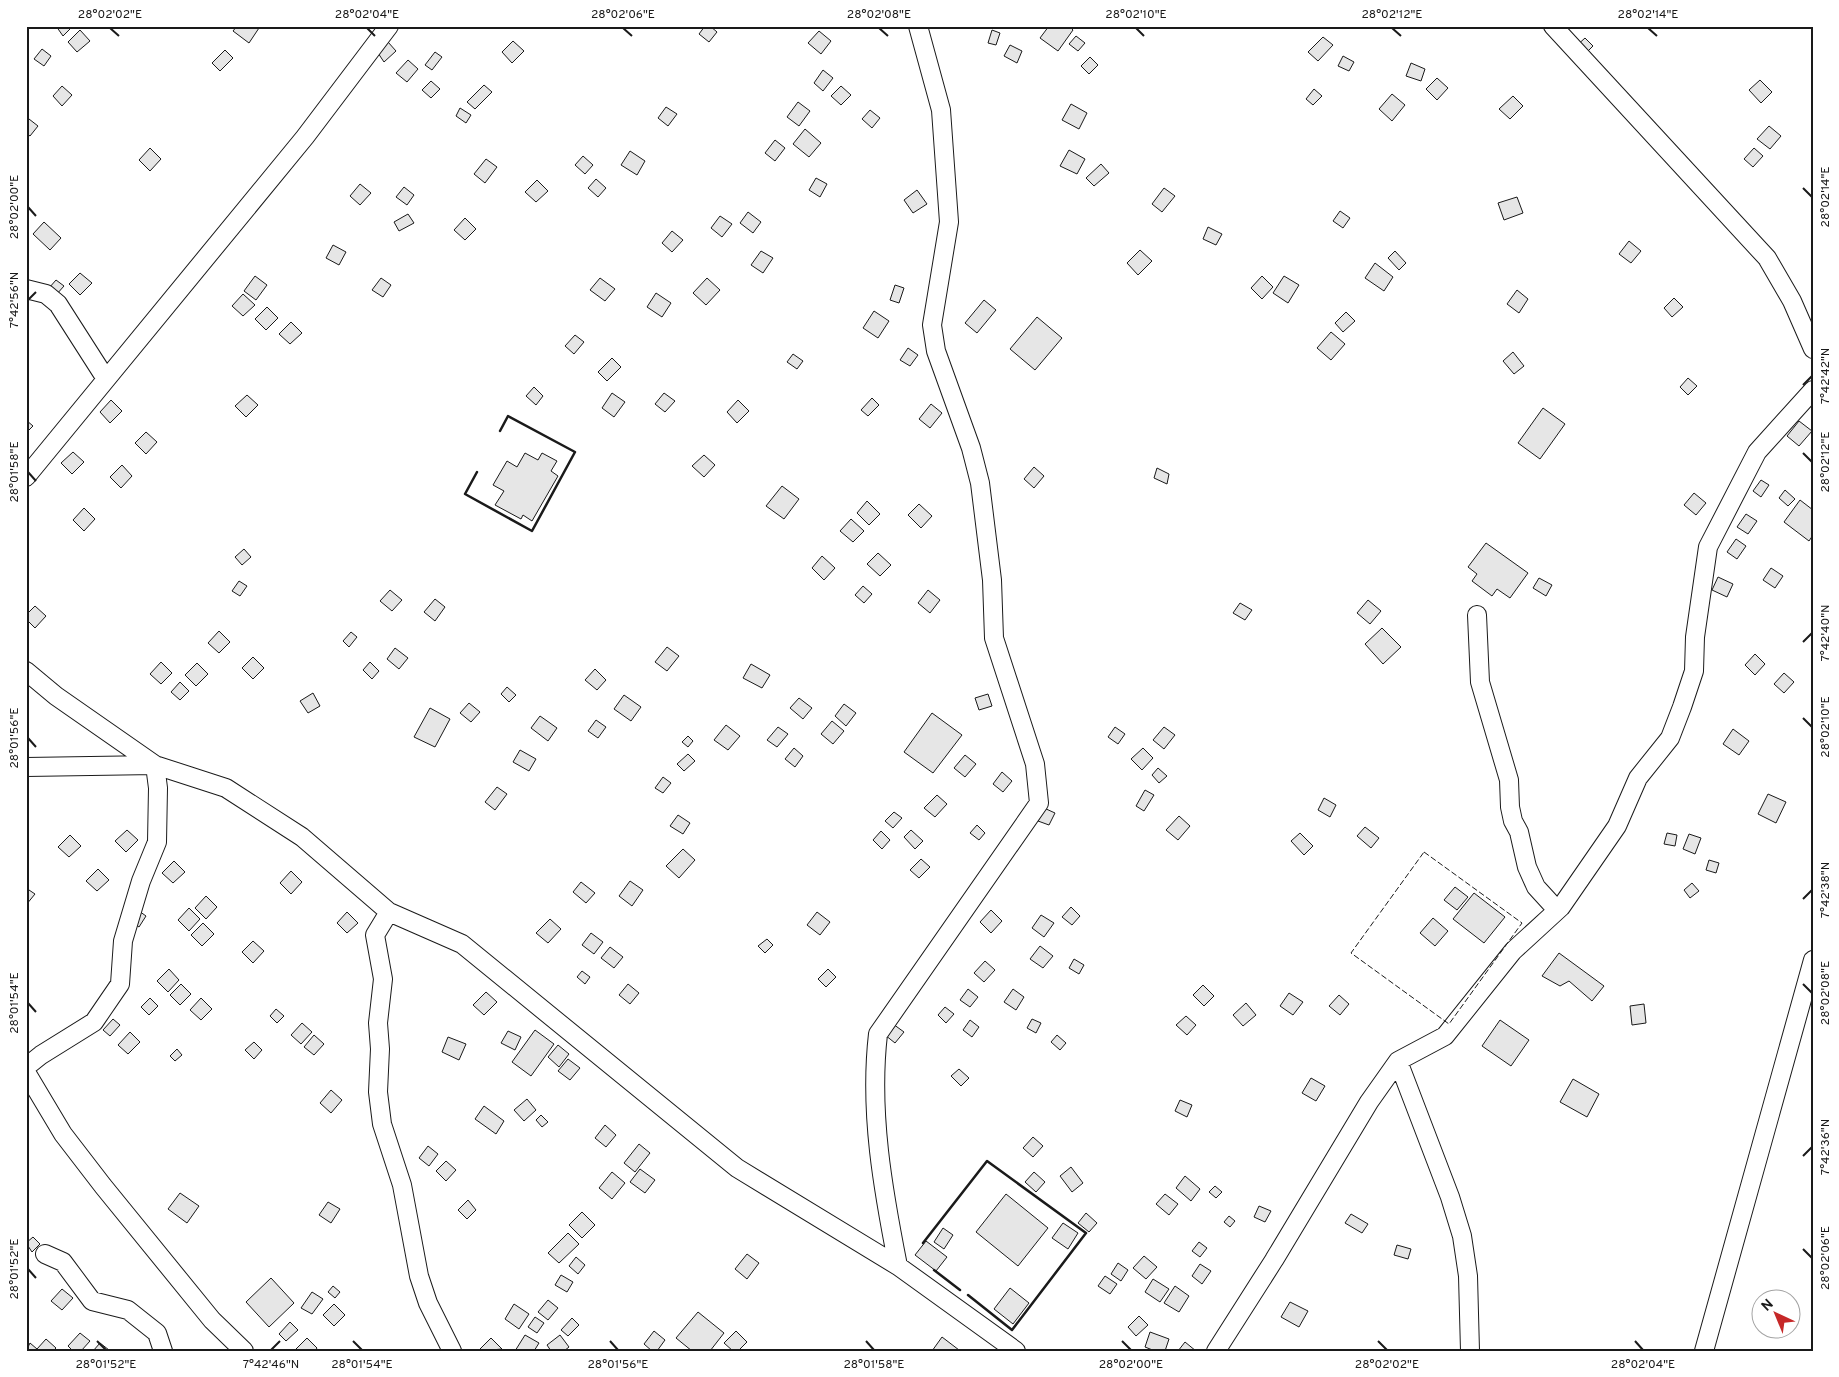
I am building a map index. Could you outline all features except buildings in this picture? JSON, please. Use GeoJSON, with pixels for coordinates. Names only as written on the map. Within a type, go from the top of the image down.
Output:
{"type":"FeatureCollection","features":[{"type":"Feature","properties":{"kind":"street"},"geometry":{"type":"LineString","coordinates":[[26,477],[305,137],[389,26]]}},
{"type":"Feature","properties":{"kind":"street"},"geometry":{"type":"LineString","coordinates":[[898,1266],[883,1188],[874,1072],[878,1034],[1039,803],[1035,764],[994,638],[992,580],[980,483],[970,448],[936,351],[932,325],[949,222],[941,110],[918,26]]}},
{"type":"Feature","properties":{"kind":"street"},"geometry":{"type":"LineString","coordinates":[[1553,26],[1767,258],[1792,301],[1813,349]]}},
{"type":"Feature","properties":{"kind":"street"},"geometry":{"type":"LineString","coordinates":[[26,289],[46,294],[58,304],[106,379]]}},
{"type":"Feature","properties":{"kind":"street"},"geometry":{"type":"LineString","coordinates":[[1216,1351],[1274,1260],[1368,1102],[1398,1061],[1445,1036],[1513,951],[1557,910],[1617,826],[1638,778],[1670,738],[1694,671],[1696,627],[1708,547],[1757,452],[1813,390]]}},
{"type":"Feature","properties":{"kind":"street"},"geometry":{"type":"LineString","coordinates":[[1476,615],[1480,682],[1509,780],[1513,821],[1519,832],[1528,867],[1536,886],[1557,910]]}},
{"type":"Feature","properties":{"kind":"street"},"geometry":{"type":"LineString","coordinates":[[26,671],[56,696],[155,765],[226,788],[302,837],[389,912],[462,944],[737,1168],[898,1266],[1016,1351]]}},
{"type":"Feature","properties":{"kind":"street"},"geometry":{"type":"LineString","coordinates":[[26,766],[155,765]]}},
{"type":"Feature","properties":{"kind":"street"},"geometry":{"type":"LineString","coordinates":[[26,1067],[40,1055],[94,1022],[120,984],[123,941],[138,889],[157,842],[158,788],[155,765]]}},
{"type":"Feature","properties":{"kind":"street"},"geometry":{"type":"LineString","coordinates":[[389,912],[375,935],[383,979],[378,1023],[380,1049],[378,1092],[382,1124],[402,1185],[420,1276],[428,1303],[439,1321],[452,1351]]}},
{"type":"Feature","properties":{"kind":"street"},"geometry":{"type":"LineString","coordinates":[[1704,1351],[1813,960]]}},
{"type":"Feature","properties":{"kind":"street"},"geometry":{"type":"LineString","coordinates":[[1398,1061],[1450,1197],[1462,1236],[1468,1276],[1470,1351]]}},
{"type":"Feature","properties":{"kind":"street"},"geometry":{"type":"LineString","coordinates":[[26,1072],[63,1134],[103,1186],[212,1320],[244,1351]]}},
{"type":"Feature","properties":{"kind":"street"},"geometry":{"type":"LineString","coordinates":[[45,1254],[63,1262],[92,1301],[128,1310],[157,1333],[163,1351]]}},
{"type":"Feature","properties":{"kind":"fence"},"geometry":{"type":"LineString","coordinates":[[1424,852],[1522,923],[1449,1024],[1351,953],[1424,852]]}},
{"type":"Feature","properties":{"kind":"wall"},"geometry":{"type":"LineString","coordinates":[[477,472],[465,494],[532,531],[575,452],[508,416],[500,431]]}},
{"type":"Feature","properties":{"kind":"wall"},"geometry":{"type":"LineString","coordinates":[[923,1243],[987,1161],[1086,1233],[1012,1330],[968,1295]]}},
{"type":"Feature","properties":{"kind":"wall"},"geometry":{"type":"LineString","coordinates":[[934,1270],[960,1290]]}}]}
